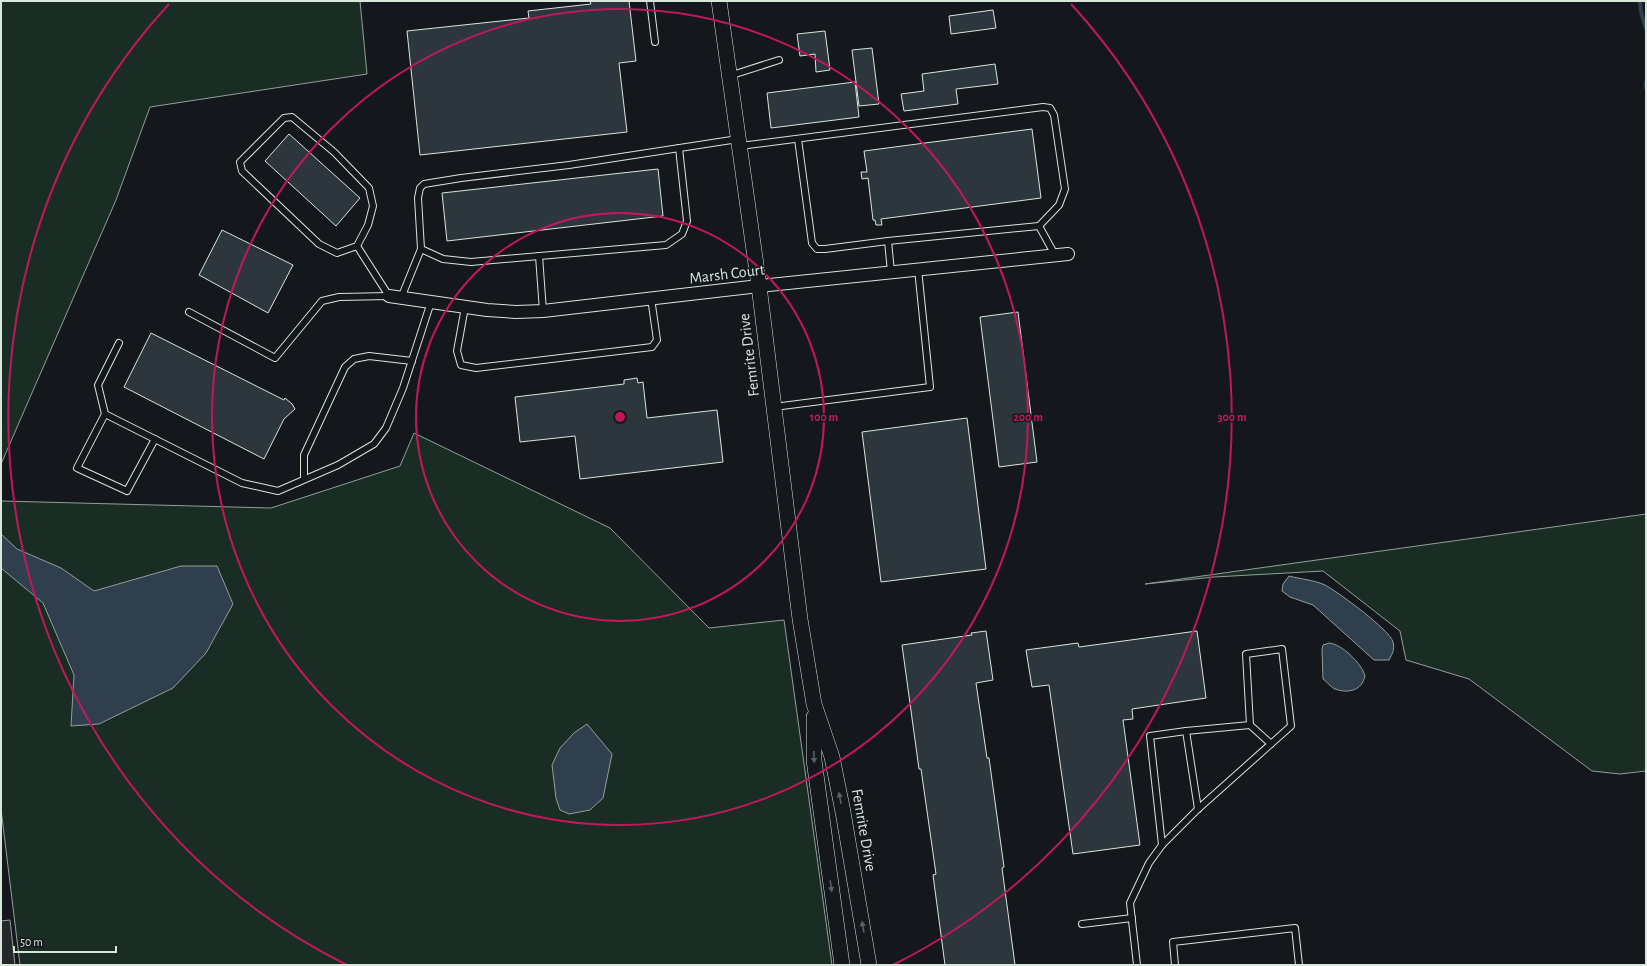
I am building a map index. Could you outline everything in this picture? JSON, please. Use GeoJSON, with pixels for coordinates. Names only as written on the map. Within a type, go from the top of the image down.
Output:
{"type":"FeatureCollection","features":[{"type":"Feature","properties":{"kind":"street","name":"Femrite Drive"},"geometry":{"type":"LineString","coordinates":[[719,1],[759,286],[800,619],[814,704],[814,760],[842,965]]}},
{"type":"Feature","properties":{"kind":"street","name":"Marsh Court"},"geometry":{"type":"LineString","coordinates":[[395,297],[486,310],[516,312],[543,311],[759,286],[1068,254]]}},
{"type":"Feature","properties":{"kind":"street","name":"Femrite Drive"},"geometry":{"type":"LineString","coordinates":[[814,704],[832,757],[869,965]]}},
{"type":"Feature","properties":{"kind":"lane"},"geometry":{"type":"LineString","coordinates":[[650,1],[655,42]]}},
{"type":"Feature","properties":{"kind":"lane"},"geometry":{"type":"LineString","coordinates":[[729,76],[779,60]]}},
{"type":"Feature","properties":{"kind":"lane"},"geometry":{"type":"LineString","coordinates":[[395,297],[421,249],[418,198],[420,188],[424,184],[679,148],[798,139],[1043,107],[1050,108],[1054,115],[1065,189],[1059,206],[1039,226],[817,249],[812,243],[798,139]]}},
{"type":"Feature","properties":{"kind":"lane"},"geometry":{"type":"LineString","coordinates":[[292,117],[334,152],[368,188],[373,206],[368,225],[357,246],[337,253],[319,244],[242,171],[240,162],[284,118],[292,117]]}},
{"type":"Feature","properties":{"kind":"lane"},"geometry":{"type":"LineString","coordinates":[[421,249],[443,259],[471,262],[666,245],[682,234],[687,220],[679,148]]}},
{"type":"Feature","properties":{"kind":"lane"},"geometry":{"type":"LineString","coordinates":[[1039,226],[1055,255]]}},
{"type":"Feature","properties":{"kind":"lane"},"geometry":{"type":"LineString","coordinates":[[888,241],[892,272]]}},
{"type":"Feature","properties":{"kind":"lane"},"geometry":{"type":"LineString","coordinates":[[357,246],[395,297]]}},
{"type":"Feature","properties":{"kind":"lane"},"geometry":{"type":"LineString","coordinates":[[539,256],[543,311]]}},
{"type":"Feature","properties":{"kind":"lane"},"geometry":{"type":"LineString","coordinates":[[774,407],[930,387],[918,269]]}},
{"type":"Feature","properties":{"kind":"lane"},"geometry":{"type":"LineString","coordinates":[[189,312],[274,358],[322,301],[339,297],[395,297]]}},
{"type":"Feature","properties":{"kind":"lane"},"geometry":{"type":"LineString","coordinates":[[465,307],[457,351],[460,365],[476,368],[652,347],[657,340],[651,298]]}},
{"type":"Feature","properties":{"kind":"lane"},"geometry":{"type":"LineString","coordinates":[[105,414],[242,483],[278,491],[338,465],[374,444],[386,428],[403,388],[431,302]]}},
{"type":"Feature","properties":{"kind":"lane"},"geometry":{"type":"LineString","coordinates":[[119,343],[98,385],[105,414],[77,468],[127,492],[155,439]]}},
{"type":"Feature","properties":{"kind":"lane"},"geometry":{"type":"LineString","coordinates":[[304,479],[304,455],[345,367],[354,359],[369,356],[412,361]]}},
{"type":"Feature","properties":{"kind":"lane"},"geometry":{"type":"LineString","coordinates":[[1136,965],[1130,902],[1149,863],[1162,845],[1198,809],[1272,744],[1291,726],[1282,649],[1246,654],[1250,725],[1272,744]]}},
{"type":"Feature","properties":{"kind":"lane"},"geometry":{"type":"LineString","coordinates":[[1162,845],[1150,736],[1250,725]]}},
{"type":"Feature","properties":{"kind":"lane"},"geometry":{"type":"LineString","coordinates":[[1186,731],[1198,809]]}},
{"type":"Feature","properties":{"kind":"lane"},"geometry":{"type":"LineString","coordinates":[[1082,924],[1132,918]]}},
{"type":"Feature","properties":{"kind":"lane"},"geometry":{"type":"LineString","coordinates":[[1175,965],[1173,942],[1295,928],[1299,965]]}},
{"type":"Feature","properties":{"kind":"green space"},"geometry":{"type":"Polygon","coordinates":[[[1,1],[360,1],[367,74],[150,107],[116,200],[1,464],[1,1]]]}},
{"type":"Feature","properties":{"kind":"green space"},"geometry":{"type":"Polygon","coordinates":[[[414,433],[610,528],[709,628],[784,620],[832,965],[20,965],[1,809],[1,501],[271,508],[400,466],[414,433]]]}},
{"type":"Feature","properties":{"kind":"green space"},"geometry":{"type":"Polygon","coordinates":[[[1646,514],[1646,771],[1620,774],[1592,771],[1469,679],[1406,660],[1400,631],[1323,571],[1214,577],[1145,584],[1646,514]]]}},
{"type":"Feature","properties":{"kind":"shaded area"},"geometry":{"type":"Polygon","coordinates":[[[10,920],[15,965],[1,965],[1,921],[10,920]]]}},
{"type":"Feature","properties":{"kind":"water"},"geometry":{"type":"Polygon","coordinates":[[[1,534],[17,549],[61,568],[94,591],[181,566],[217,566],[233,604],[206,653],[173,688],[99,724],[71,726],[74,675],[43,603],[1,568],[1,534]]]}},
{"type":"Feature","properties":{"kind":"water"},"geometry":{"type":"Polygon","coordinates":[[[1289,576],[1325,585],[1341,595],[1374,621],[1390,636],[1393,642],[1393,650],[1389,660],[1374,660],[1313,605],[1290,597],[1282,591],[1283,584],[1289,576]]]}},
{"type":"Feature","properties":{"kind":"water"},"geometry":{"type":"Polygon","coordinates":[[[1329,643],[1340,647],[1351,655],[1360,666],[1365,676],[1358,688],[1350,691],[1340,690],[1334,688],[1323,679],[1322,649],[1323,645],[1329,643]]]}},
{"type":"Feature","properties":{"kind":"water"},"geometry":{"type":"Polygon","coordinates":[[[587,724],[612,754],[603,798],[590,810],[569,814],[560,810],[556,798],[552,765],[560,748],[574,733],[587,724]]]}},
{"type":"Feature","properties":{"kind":"building"},"geometry":{"type":"Polygon","coordinates":[[[590,1],[629,1],[636,61],[619,63],[627,132],[420,155],[407,31],[529,18],[528,11],[591,4],[590,1]]]}},
{"type":"Feature","properties":{"kind":"building"},"geometry":{"type":"Polygon","coordinates":[[[993,10],[996,28],[951,34],[949,16],[993,10]]]}},
{"type":"Feature","properties":{"kind":"building"},"geometry":{"type":"Polygon","coordinates":[[[825,31],[830,70],[816,72],[815,54],[800,56],[797,34],[825,31]]]}},
{"type":"Feature","properties":{"kind":"building"},"geometry":{"type":"Polygon","coordinates":[[[872,48],[879,104],[859,106],[852,50],[872,48]]]}},
{"type":"Feature","properties":{"kind":"building"},"geometry":{"type":"Polygon","coordinates":[[[995,64],[998,84],[956,89],[958,104],[904,111],[901,94],[924,91],[922,74],[995,64]]]}},
{"type":"Feature","properties":{"kind":"building"},"geometry":{"type":"Polygon","coordinates":[[[855,82],[859,117],[771,128],[767,93],[855,82]]]}},
{"type":"Feature","properties":{"kind":"building"},"geometry":{"type":"Polygon","coordinates":[[[1032,129],[1041,198],[881,219],[882,225],[876,225],[875,220],[873,220],[868,178],[862,179],[861,172],[867,172],[864,151],[1032,129]]]}},
{"type":"Feature","properties":{"kind":"building"},"geometry":{"type":"Polygon","coordinates":[[[289,134],[360,198],[336,226],[265,161],[289,134]]]}},
{"type":"Feature","properties":{"kind":"building"},"geometry":{"type":"Polygon","coordinates":[[[658,169],[663,216],[447,241],[442,193],[658,169]]]}},
{"type":"Feature","properties":{"kind":"building"},"geometry":{"type":"Polygon","coordinates":[[[222,230],[293,265],[268,313],[199,275],[222,230]]]}},
{"type":"Feature","properties":{"kind":"building"},"geometry":{"type":"Polygon","coordinates":[[[1018,312],[1037,462],[999,467],[980,317],[1018,312]]]}},
{"type":"Feature","properties":{"kind":"building"},"geometry":{"type":"Polygon","coordinates":[[[151,333],[284,400],[285,398],[292,404],[295,409],[284,419],[264,459],[124,387],[151,333]]]}},
{"type":"Feature","properties":{"kind":"building"},"geometry":{"type":"Polygon","coordinates":[[[637,378],[638,383],[643,382],[647,418],[717,410],[723,462],[580,479],[575,436],[520,442],[515,397],[624,384],[624,380],[637,378]]]}},
{"type":"Feature","properties":{"kind":"building"},"geometry":{"type":"Polygon","coordinates":[[[967,418],[986,569],[881,582],[862,432],[967,418]]]}},
{"type":"Feature","properties":{"kind":"building"},"geometry":{"type":"Polygon","coordinates":[[[986,631],[993,680],[976,683],[987,758],[989,758],[1004,867],[1002,868],[1015,965],[945,965],[933,875],[936,874],[921,769],[919,769],[902,645],[972,635],[971,633],[986,631]]]}},
{"type":"Feature","properties":{"kind":"building"},"geometry":{"type":"Polygon","coordinates":[[[1197,631],[1206,698],[1132,709],[1133,719],[1123,720],[1140,845],[1073,854],[1049,685],[1032,687],[1026,650],[1078,643],[1079,647],[1197,631]]]}},
{"type":"Feature","properties":{"kind":"waterway"},"geometry":{"type":"LineString","coordinates":[[1640,1],[1641,12],[1646,29]]}},
{"type":"Feature","properties":{"kind":"waterway"},"geometry":{"type":"LineString","coordinates":[[1646,82],[1646,88]]}}]}
